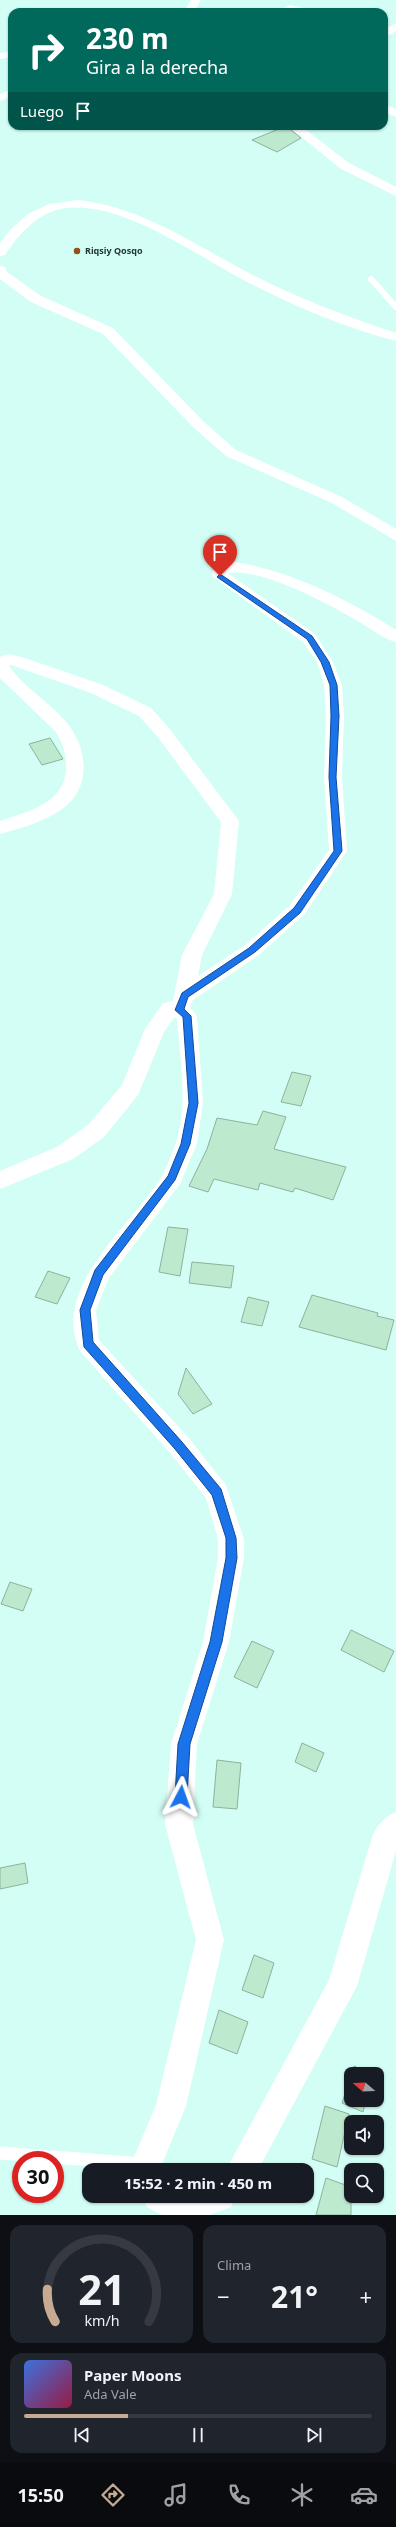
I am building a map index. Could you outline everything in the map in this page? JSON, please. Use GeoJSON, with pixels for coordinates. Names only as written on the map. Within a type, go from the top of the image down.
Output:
{"type":"FeatureCollection","features":[{"type":"Feature","properties":{"kind":"street"},"geometry":{"type":"LineString","coordinates":[[290,8],[303,0]]}},
{"type":"Feature","properties":{"kind":"street"},"geometry":{"type":"LineString","coordinates":[[299,130],[346,166],[396,192]]}},
{"type":"Feature","properties":{"kind":"street"},"geometry":{"type":"LineString","coordinates":[[0,252],[28,220],[44,209],[79,204],[102,208],[154,228],[234,270],[317,309],[396,337]]}},
{"type":"Feature","properties":{"kind":"street"},"geometry":{"type":"LineString","coordinates":[[0,270],[2,274],[36,299]]}},
{"type":"Feature","properties":{"kind":"street"},"geometry":{"type":"LineString","coordinates":[[7,293],[36,299],[108,331],[199,425],[231,453],[337,500],[396,536]]}},
{"type":"Feature","properties":{"kind":"street"},"geometry":{"type":"LineString","coordinates":[[0,1180],[65,1153],[96,1131],[131,1090],[155,1029],[170,1008],[182,1002],[252,950],[297,910],[338,851],[333,777],[335,716],[333,685],[325,662],[310,638],[220,576],[220,569],[227,566],[237,566],[267,572],[371,620],[396,637]]}},
{"type":"Feature","properties":{"kind":"street"},"geometry":{"type":"LineString","coordinates":[[0,828],[45,813],[61,803],[73,786],[77,764],[70,736],[0,665],[9,659],[97,689],[145,712],[163,732],[230,821],[223,894],[192,955],[182,1002],[187,1016],[193,1103],[186,1144],[172,1178],[99,1273],[85,1310],[88,1344],[179,1446],[217,1493],[231,1538],[232,1558],[216,1642],[184,1744],[179,1824],[210,1940],[171,2106],[149,2163]]}},
{"type":"Feature","properties":{"kind":"street"},"geometry":{"type":"LineString","coordinates":[[245,2163],[342,1986],[386,1837],[396,1826]]}},
{"type":"Feature","properties":{"kind":"street"},"geometry":{"type":"LineString","coordinates":[[171,2203],[182,2209],[200,2203]]}},
{"type":"Feature","properties":{"kind":"lane"},"geometry":{"type":"LineString","coordinates":[[371,279],[396,307]]}},
{"type":"Feature","properties":{"kind":"lane"},"geometry":{"type":"LineString","coordinates":[[0,2153],[105,2163]]}},
{"type":"Feature","properties":{"kind":"building"},"geometry":{"type":"Polygon","coordinates":[[[276,130],[291,130],[301,138],[277,152],[252,140],[276,130]]]}},
{"type":"Feature","properties":{"kind":"building"},"geometry":{"type":"Polygon","coordinates":[[[50,738],[63,759],[42,765],[29,744],[50,738]]]}},
{"type":"Feature","properties":{"kind":"building"},"geometry":{"type":"Polygon","coordinates":[[[292,1072],[311,1076],[301,1106],[281,1102],[292,1072]]]}},
{"type":"Feature","properties":{"kind":"building"},"geometry":{"type":"Polygon","coordinates":[[[263,1111],[286,1117],[274,1149],[346,1167],[333,1200],[295,1188],[293,1192],[260,1183],[258,1190],[214,1179],[208,1192],[189,1186],[207,1149],[217,1118],[257,1125],[263,1111]]]}},
{"type":"Feature","properties":{"kind":"building"},"geometry":{"type":"Polygon","coordinates":[[[168,1227],[188,1229],[180,1276],[159,1272],[168,1227]]]}},
{"type":"Feature","properties":{"kind":"building"},"geometry":{"type":"Polygon","coordinates":[[[192,1262],[234,1266],[231,1288],[189,1283],[192,1262]]]}},
{"type":"Feature","properties":{"kind":"building"},"geometry":{"type":"Polygon","coordinates":[[[48,1271],[70,1278],[57,1304],[35,1297],[48,1271]]]}},
{"type":"Feature","properties":{"kind":"building"},"geometry":{"type":"Polygon","coordinates":[[[312,1295],[378,1313],[377,1316],[394,1320],[386,1350],[299,1327],[312,1295]]]}},
{"type":"Feature","properties":{"kind":"building"},"geometry":{"type":"Polygon","coordinates":[[[248,1297],[269,1302],[262,1326],[241,1322],[248,1297]]]}},
{"type":"Feature","properties":{"kind":"building"},"geometry":{"type":"Polygon","coordinates":[[[186,1368],[212,1404],[193,1414],[178,1394],[186,1368]]]}},
{"type":"Feature","properties":{"kind":"building"},"geometry":{"type":"Polygon","coordinates":[[[10,1582],[32,1589],[23,1611],[1,1604],[10,1582]]]}},
{"type":"Feature","properties":{"kind":"building"},"geometry":{"type":"Polygon","coordinates":[[[351,1630],[394,1651],[384,1672],[341,1650],[351,1630]]]}},
{"type":"Feature","properties":{"kind":"building"},"geometry":{"type":"Polygon","coordinates":[[[252,1641],[274,1651],[257,1688],[234,1677],[252,1641]]]}},
{"type":"Feature","properties":{"kind":"building"},"geometry":{"type":"Polygon","coordinates":[[[302,1743],[324,1753],[316,1772],[295,1762],[302,1743]]]}},
{"type":"Feature","properties":{"kind":"building"},"geometry":{"type":"Polygon","coordinates":[[[217,1760],[241,1763],[237,1809],[213,1807],[217,1760]]]}},
{"type":"Feature","properties":{"kind":"building"},"geometry":{"type":"Polygon","coordinates":[[[25,1863],[28,1883],[0,1889],[0,1868],[25,1863]]]}},
{"type":"Feature","properties":{"kind":"building"},"geometry":{"type":"Polygon","coordinates":[[[254,1955],[274,1963],[263,1998],[242,1990],[254,1955]]]}},
{"type":"Feature","properties":{"kind":"building"},"geometry":{"type":"Polygon","coordinates":[[[219,2010],[248,2022],[237,2054],[209,2043],[219,2010]]]}},
{"type":"Feature","properties":{"kind":"building"},"geometry":{"type":"Polygon","coordinates":[[[325,2106],[349,2114],[344,2115],[344,2136],[337,2167],[312,2159],[325,2106]]]}},
{"type":"Feature","properties":{"kind":"building"},"geometry":{"type":"Polygon","coordinates":[[[351,2107],[364,2107],[363,2112],[351,2107]]]}},
{"type":"Feature","properties":{"kind":"building"},"geometry":{"type":"Polygon","coordinates":[[[326,2178],[344,2184],[344,2203],[351,2203],[351,2215],[316,2215],[326,2178]]]}},
{"type":"Feature","properties":{"kind":"place","name":"Riqsiy Qosqo"},"geometry":{"type":"Point","coordinates":[77,251]}},
{"type":"Feature","properties":{"kind":"route"},"geometry":{"type":"LineString","coordinates":[[181,1797],[184,1744],[199,1692],[216,1642],[232,1558],[231,1538],[217,1493],[179,1446],[88,1344],[85,1310],[99,1273],[172,1178],[186,1144],[193,1103],[187,1016],[179,1010],[185,995],[252,950],[297,910],[321,878],[338,851],[333,777],[335,716],[333,685],[325,662],[310,638],[220,576]]}}]}
